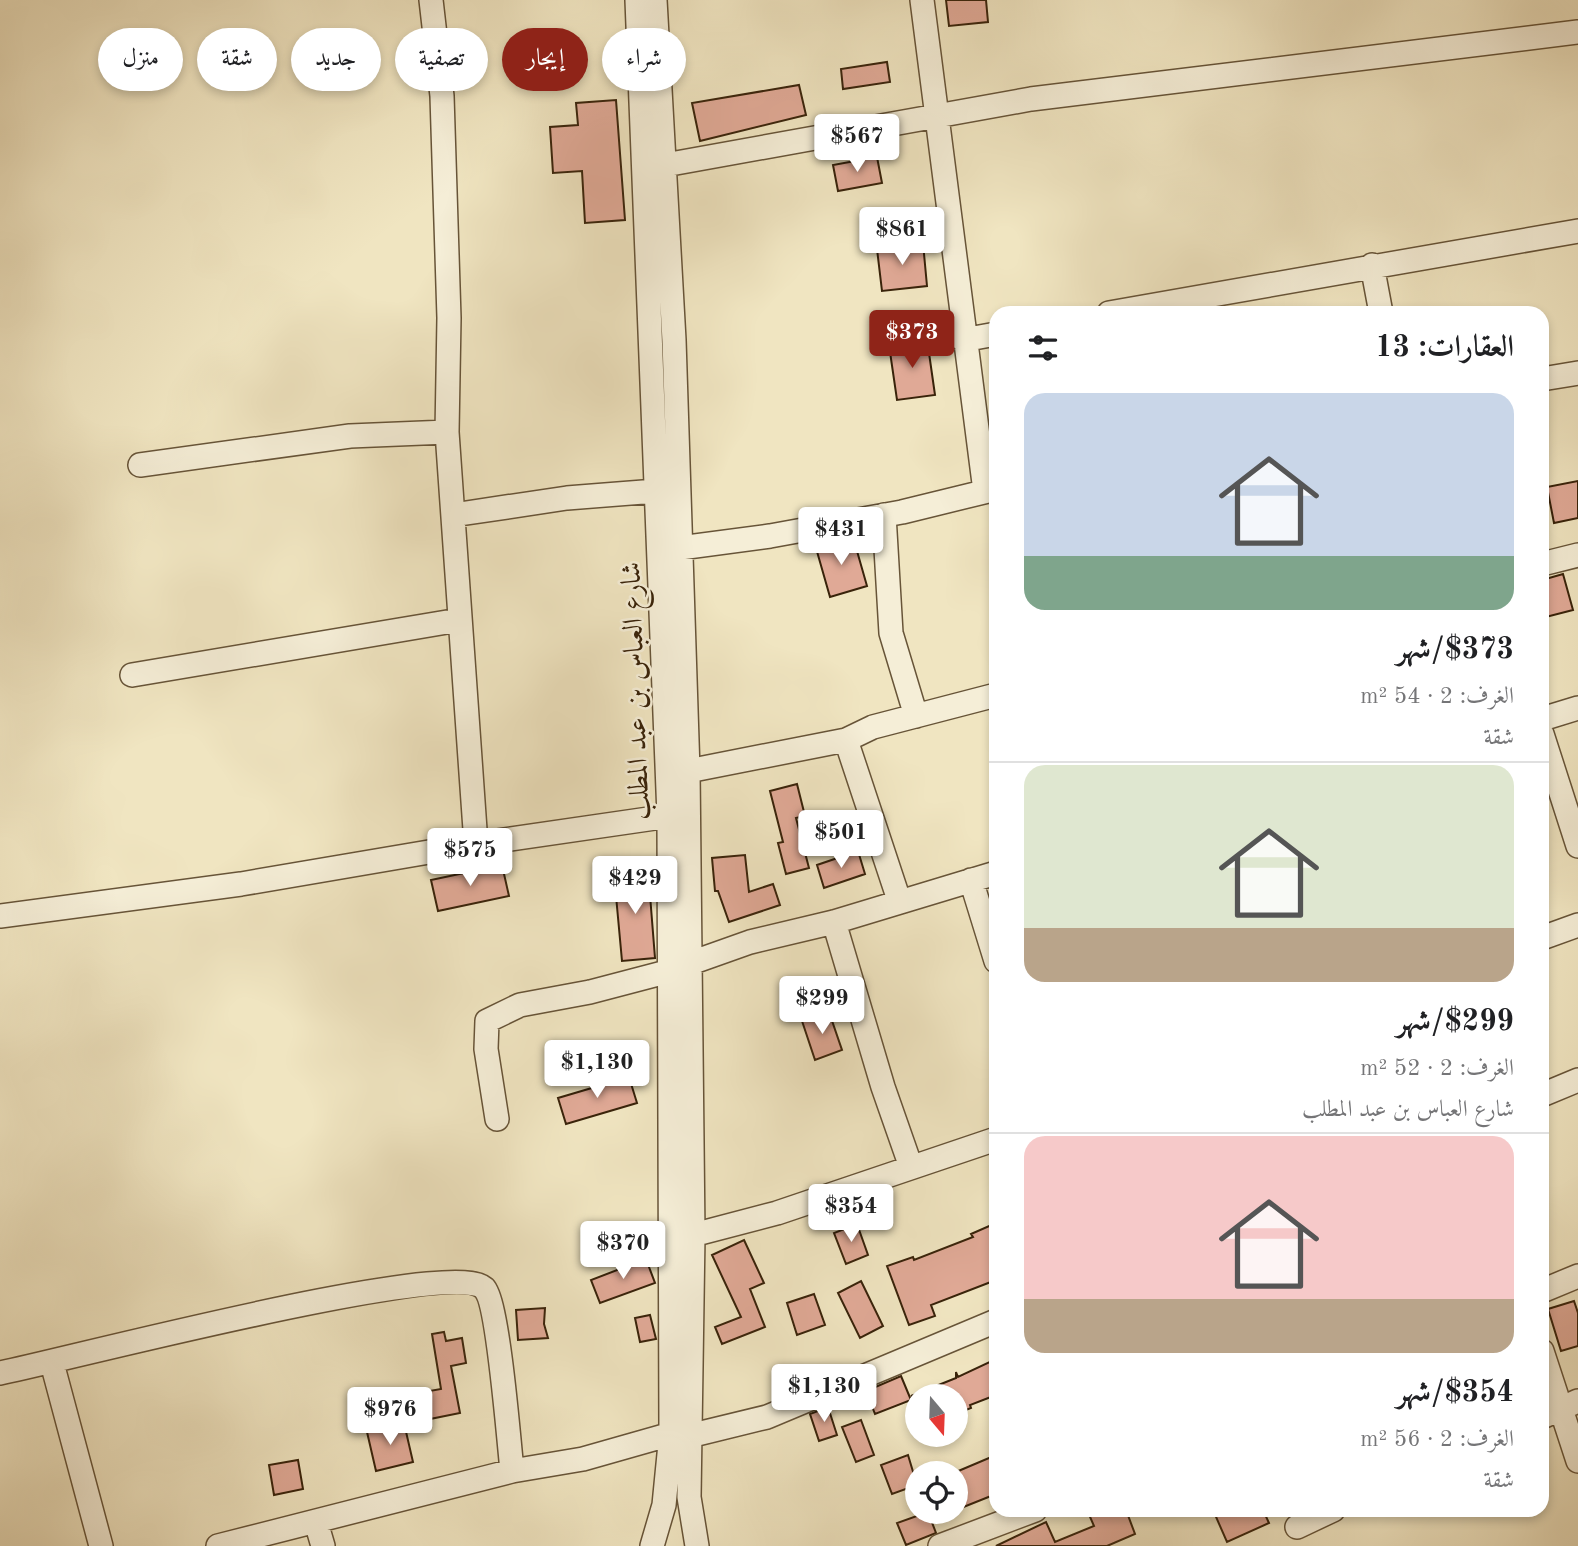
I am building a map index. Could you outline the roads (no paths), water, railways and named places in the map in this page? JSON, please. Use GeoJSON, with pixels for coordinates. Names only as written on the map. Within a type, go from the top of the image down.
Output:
{"type":"FeatureCollection","features":[{"type":"Feature","properties":{"kind":"street"},"geometry":{"type":"LineString","coordinates":[[431,0],[442,96],[449,318],[447,432],[476,844]]}},
{"type":"Feature","properties":{"kind":"street","name":"شارع العباس بن عبد المطلب"},"geometry":{"type":"LineString","coordinates":[[637,0],[668,816],[693,1235],[680,1435],[652,1546]]}},
{"type":"Feature","properties":{"kind":"street","name":"شارع العباس بن عبد المطلب"},"geometry":{"type":"LineString","coordinates":[[655,0],[665,165],[688,771],[679,968],[680,1435],[697,1546]]}},
{"type":"Feature","properties":{"kind":"street"},"geometry":{"type":"LineString","coordinates":[[922,0],[938,114],[963,340],[989,484]]}},
{"type":"Feature","properties":{"kind":"street"},"geometry":{"type":"LineString","coordinates":[[665,165],[1031,99],[1578,32]]}},
{"type":"Feature","properties":{"kind":"street"},"geometry":{"type":"LineString","coordinates":[[1147,306],[1578,231]]}},
{"type":"Feature","properties":{"kind":"street"},"geometry":{"type":"LineString","coordinates":[[1371,265],[1380,306]]}},
{"type":"Feature","properties":{"kind":"street"},"geometry":{"type":"LineString","coordinates":[[963,340],[989,335]]}},
{"type":"Feature","properties":{"kind":"street"},"geometry":{"type":"LineString","coordinates":[[1549,378],[1578,373]]}},
{"type":"Feature","properties":{"kind":"street"},"geometry":{"type":"LineString","coordinates":[[140,465],[350,436],[447,432]]}},
{"type":"Feature","properties":{"kind":"street"},"geometry":{"type":"LineString","coordinates":[[680,548],[770,536],[884,515],[989,490]]}},
{"type":"Feature","properties":{"kind":"street"},"geometry":{"type":"LineString","coordinates":[[453,515],[567,498],[656,491]]}},
{"type":"Feature","properties":{"kind":"street"},"geometry":{"type":"LineString","coordinates":[[884,515],[891,633],[916,716]]}},
{"type":"Feature","properties":{"kind":"street"},"geometry":{"type":"LineString","coordinates":[[1549,562],[1578,555]]}},
{"type":"Feature","properties":{"kind":"street"},"geometry":{"type":"LineString","coordinates":[[132,675],[459,620]]}},
{"type":"Feature","properties":{"kind":"street"},"geometry":{"type":"LineString","coordinates":[[688,771],[846,740],[873,727],[989,697]]}},
{"type":"Feature","properties":{"kind":"street"},"geometry":{"type":"LineString","coordinates":[[1549,717],[1578,708]]}},
{"type":"Feature","properties":{"kind":"street"},"geometry":{"type":"LineString","coordinates":[[846,740],[899,900]]}},
{"type":"Feature","properties":{"kind":"street"},"geometry":{"type":"LineString","coordinates":[[1549,756],[1578,846]]}},
{"type":"Feature","properties":{"kind":"street"},"geometry":{"type":"LineString","coordinates":[[0,916],[241,884],[476,844],[668,816]]}},
{"type":"Feature","properties":{"kind":"street"},"geometry":{"type":"LineString","coordinates":[[496,1119],[486,1049],[487,1021],[520,1005],[590,992],[679,968],[750,942],[834,922],[899,900],[989,875]]}},
{"type":"Feature","properties":{"kind":"street"},"geometry":{"type":"LineString","coordinates":[[971,880],[989,938]]}},
{"type":"Feature","properties":{"kind":"street"},"geometry":{"type":"LineString","coordinates":[[834,922],[883,1087],[911,1167]]}},
{"type":"Feature","properties":{"kind":"street"},"geometry":{"type":"LineString","coordinates":[[1549,935],[1578,925]]}},
{"type":"Feature","properties":{"kind":"street"},"geometry":{"type":"LineString","coordinates":[[1549,1092],[1578,1080]]}},
{"type":"Feature","properties":{"kind":"street"},"geometry":{"type":"LineString","coordinates":[[693,1235],[777,1213],[989,1141]]}},
{"type":"Feature","properties":{"kind":"street"},"geometry":{"type":"LineString","coordinates":[[1549,1288],[1578,1276]]}},
{"type":"Feature","properties":{"kind":"street"},"geometry":{"type":"LineString","coordinates":[[0,1373],[317,1301],[410,1286],[473,1283],[487,1292],[495,1317],[512,1471]]}},
{"type":"Feature","properties":{"kind":"street"},"geometry":{"type":"LineString","coordinates":[[218,1546],[512,1471],[583,1459],[768,1417],[989,1324]]}},
{"type":"Feature","properties":{"kind":"street"},"geometry":{"type":"LineString","coordinates":[[52,1363],[101,1546]]}},
{"type":"Feature","properties":{"kind":"street"},"geometry":{"type":"LineString","coordinates":[[1549,1374],[1578,1461]]}},
{"type":"Feature","properties":{"kind":"street"},"geometry":{"type":"LineString","coordinates":[[940,1546],[987,1538],[1023,1517]]}},
{"type":"Feature","properties":{"kind":"street"},"geometry":{"type":"LineString","coordinates":[[1297,1528],[1320,1517]]}},
{"type":"Feature","properties":{"kind":"street"},"geometry":{"type":"LineString","coordinates":[[316,1522],[323,1546]]}}]}
